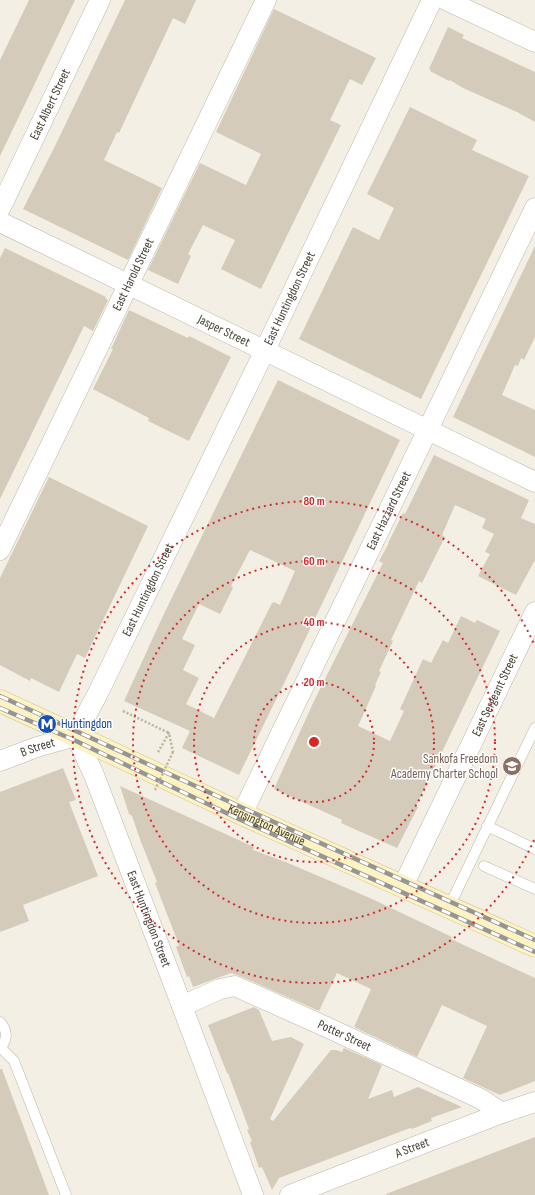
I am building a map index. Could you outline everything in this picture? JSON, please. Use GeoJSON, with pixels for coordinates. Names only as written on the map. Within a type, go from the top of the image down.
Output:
{"type":"FeatureCollection","features":[{"type":"Feature","properties":{"kind":"street","name":"East Albert Street"},"geometry":{"type":"LineString","coordinates":[[0,209],[100,0]]}},
{"type":"Feature","properties":{"kind":"street","name":"East Harold Street"},"geometry":{"type":"LineString","coordinates":[[0,550],[266,0]]}},
{"type":"Feature","properties":{"kind":"street","name":"East Huntingdon Street"},"geometry":{"type":"LineString","coordinates":[[253,1195],[94,775],[76,736],[98,694],[265,350],[432,0]]}},
{"type":"Feature","properties":{"kind":"street"},"geometry":{"type":"LineString","coordinates":[[446,0],[535,42]]}},
{"type":"Feature","properties":{"kind":"street","name":"East Hazzard Street"},"geometry":{"type":"LineString","coordinates":[[242,814],[535,208]]}},
{"type":"Feature","properties":{"kind":"street","name":"Jasper Street"},"geometry":{"type":"LineString","coordinates":[[0,222],[535,482]]}},
{"type":"Feature","properties":{"kind":"street","name":"East Sergeant Street"},"geometry":{"type":"LineString","coordinates":[[403,886],[535,612]]}},
{"type":"Feature","properties":{"kind":"street","name":"Kensington Avenue"},"geometry":{"type":"LineString","coordinates":[[0,701],[242,814],[535,946]]}},
{"type":"Feature","properties":{"kind":"street","name":"B Street"},"geometry":{"type":"LineString","coordinates":[[0,761],[37,747],[76,736]]}},
{"type":"Feature","properties":{"kind":"street","name":"Potter Street"},"geometry":{"type":"LineString","coordinates":[[182,1006],[220,989],[235,986],[480,1099],[502,1113]]}},
{"type":"Feature","properties":{"kind":"street","name":"A Street"},"geometry":{"type":"LineString","coordinates":[[290,1195],[502,1113],[535,1102]]}},
{"type":"Feature","properties":{"kind":"lane"},"geometry":{"type":"LineString","coordinates":[[449,907],[535,728]]}},
{"type":"Feature","properties":{"kind":"lane"},"geometry":{"type":"LineString","coordinates":[[487,826],[535,849]]}},
{"type":"Feature","properties":{"kind":"lane"},"geometry":{"type":"LineString","coordinates":[[484,866],[535,889]]}},
{"type":"Feature","properties":{"kind":"lane"},"geometry":{"type":"LineString","coordinates":[[0,1022],[6,1033],[6,1040],[1,1048],[14,1061],[66,1195]]}},
{"type":"Feature","properties":{"kind":"path"},"geometry":{"type":"LineString","coordinates":[[123,711],[169,733]]}},
{"type":"Feature","properties":{"kind":"path"},"geometry":{"type":"LineString","coordinates":[[158,753],[169,733]]}},
{"type":"Feature","properties":{"kind":"path"},"geometry":{"type":"LineString","coordinates":[[155,790],[173,752],[169,733]]}},
{"type":"Feature","properties":{"kind":"building"},"geometry":{"type":"Polygon","coordinates":[[[29,0],[75,0],[0,156],[0,60],[29,0]]]}},
{"type":"Feature","properties":{"kind":"building"},"geometry":{"type":"Polygon","coordinates":[[[125,0],[196,0],[185,24],[173,18],[119,133],[117,132],[104,160],[162,188],[128,260],[23,209],[125,0]]]}},
{"type":"Feature","properties":{"kind":"building"},"geometry":{"type":"Polygon","coordinates":[[[274,9],[376,58],[362,85],[350,79],[330,120],[341,125],[261,289],[221,269],[235,240],[203,225],[188,254],[191,256],[178,284],[148,270],[200,163],[246,185],[261,154],[216,132],[274,9]]]}},
{"type":"Feature","properties":{"kind":"building"},"geometry":{"type":"Polygon","coordinates":[[[448,27],[464,35],[462,38],[535,72],[535,122],[430,71],[431,70],[429,69],[448,27]]]}},
{"type":"Feature","properties":{"kind":"building"},"geometry":{"type":"Polygon","coordinates":[[[410,107],[477,140],[472,150],[529,176],[421,399],[299,339],[353,227],[379,240],[394,208],[367,194],[410,107]]]}},
{"type":"Feature","properties":{"kind":"building"},"geometry":{"type":"Polygon","coordinates":[[[535,246],[535,337],[524,360],[521,358],[518,366],[515,365],[502,395],[535,410],[535,457],[453,417],[535,246]]]}},
{"type":"Feature","properties":{"kind":"building"},"geometry":{"type":"Polygon","coordinates":[[[5,248],[106,297],[105,298],[108,300],[93,331],[84,326],[0,499],[0,258],[5,248]]]}},
{"type":"Feature","properties":{"kind":"building"},"geometry":{"type":"Polygon","coordinates":[[[129,310],[188,338],[189,336],[231,357],[189,441],[148,421],[149,418],[93,389],[113,349],[111,349],[129,310]]]}},
{"type":"Feature","properties":{"kind":"building"},"geometry":{"type":"Polygon","coordinates":[[[278,380],[400,440],[239,775],[182,748],[190,731],[124,701],[162,618],[278,380]],[[250,550],[231,586],[233,588],[220,614],[199,604],[182,639],[195,645],[183,670],[199,678],[186,704],[214,718],[272,603],[274,602],[280,605],[295,571],[250,550]]]}},
{"type":"Feature","properties":{"kind":"building"},"geometry":{"type":"Polygon","coordinates":[[[434,455],[529,500],[521,518],[535,524],[535,560],[516,595],[478,576],[490,554],[485,552],[494,534],[482,528],[486,519],[455,505],[442,535],[445,537],[422,583],[419,581],[391,640],[393,641],[379,671],[381,672],[375,685],[376,686],[358,726],[390,741],[404,711],[400,709],[423,659],[431,663],[443,640],[448,643],[461,616],[475,623],[477,620],[500,631],[416,806],[418,807],[397,848],[341,823],[342,820],[274,789],[314,701],[383,563],[379,561],[403,513],[405,514],[434,455]]]}},
{"type":"Feature","properties":{"kind":"building"},"geometry":{"type":"Polygon","coordinates":[[[49,477],[148,526],[85,658],[77,654],[59,692],[31,678],[30,681],[0,665],[0,578],[49,477]]]}},
{"type":"Feature","properties":{"kind":"building"},"geometry":{"type":"Polygon","coordinates":[[[63,768],[76,800],[69,802],[98,876],[23,905],[29,921],[0,932],[0,792],[63,768]]]}},
{"type":"Feature","properties":{"kind":"building"},"geometry":{"type":"Polygon","coordinates":[[[120,786],[254,847],[253,850],[288,863],[370,898],[452,937],[451,939],[535,978],[535,1081],[500,1095],[463,1078],[487,1026],[442,1005],[417,1057],[354,1027],[371,989],[337,973],[319,1011],[231,973],[193,987],[189,976],[187,977],[176,947],[179,945],[155,883],[157,882],[132,816],[129,814],[120,786]]]}},
{"type":"Feature","properties":{"kind":"building"},"geometry":{"type":"Polygon","coordinates":[[[254,1007],[259,1010],[272,1041],[291,1037],[304,1044],[270,1119],[273,1121],[331,1050],[342,1052],[344,1048],[382,1065],[368,1099],[392,1090],[394,1097],[418,1087],[462,1107],[431,1118],[432,1121],[412,1129],[410,1128],[279,1178],[272,1190],[262,1167],[259,1168],[250,1142],[252,1141],[247,1130],[249,1129],[208,1025],[254,1007]]]}},
{"type":"Feature","properties":{"kind":"building"},"geometry":{"type":"Polygon","coordinates":[[[0,1069],[2,1069],[49,1195],[0,1195],[0,1069]]]}},
{"type":"Feature","properties":{"kind":"building"},"geometry":{"type":"Polygon","coordinates":[[[535,1137],[535,1195],[386,1194],[535,1137]]]}},
{"type":"Feature","properties":{"kind":"railway"},"geometry":{"type":"LineString","coordinates":[[0,696],[535,940]]}},
{"type":"Feature","properties":{"kind":"railway"},"geometry":{"type":"LineString","coordinates":[[0,708],[74,740],[241,820],[535,952]]}},
{"type":"Feature","properties":{"kind":"place","name":"Huntingdon"},"geometry":{"type":"Point","coordinates":[47,724]}},
{"type":"Feature","properties":{"kind":"place","name":"Sankofa Freedom Academy Charter School"},"geometry":{"type":"Point","coordinates":[512,766]}}]}
